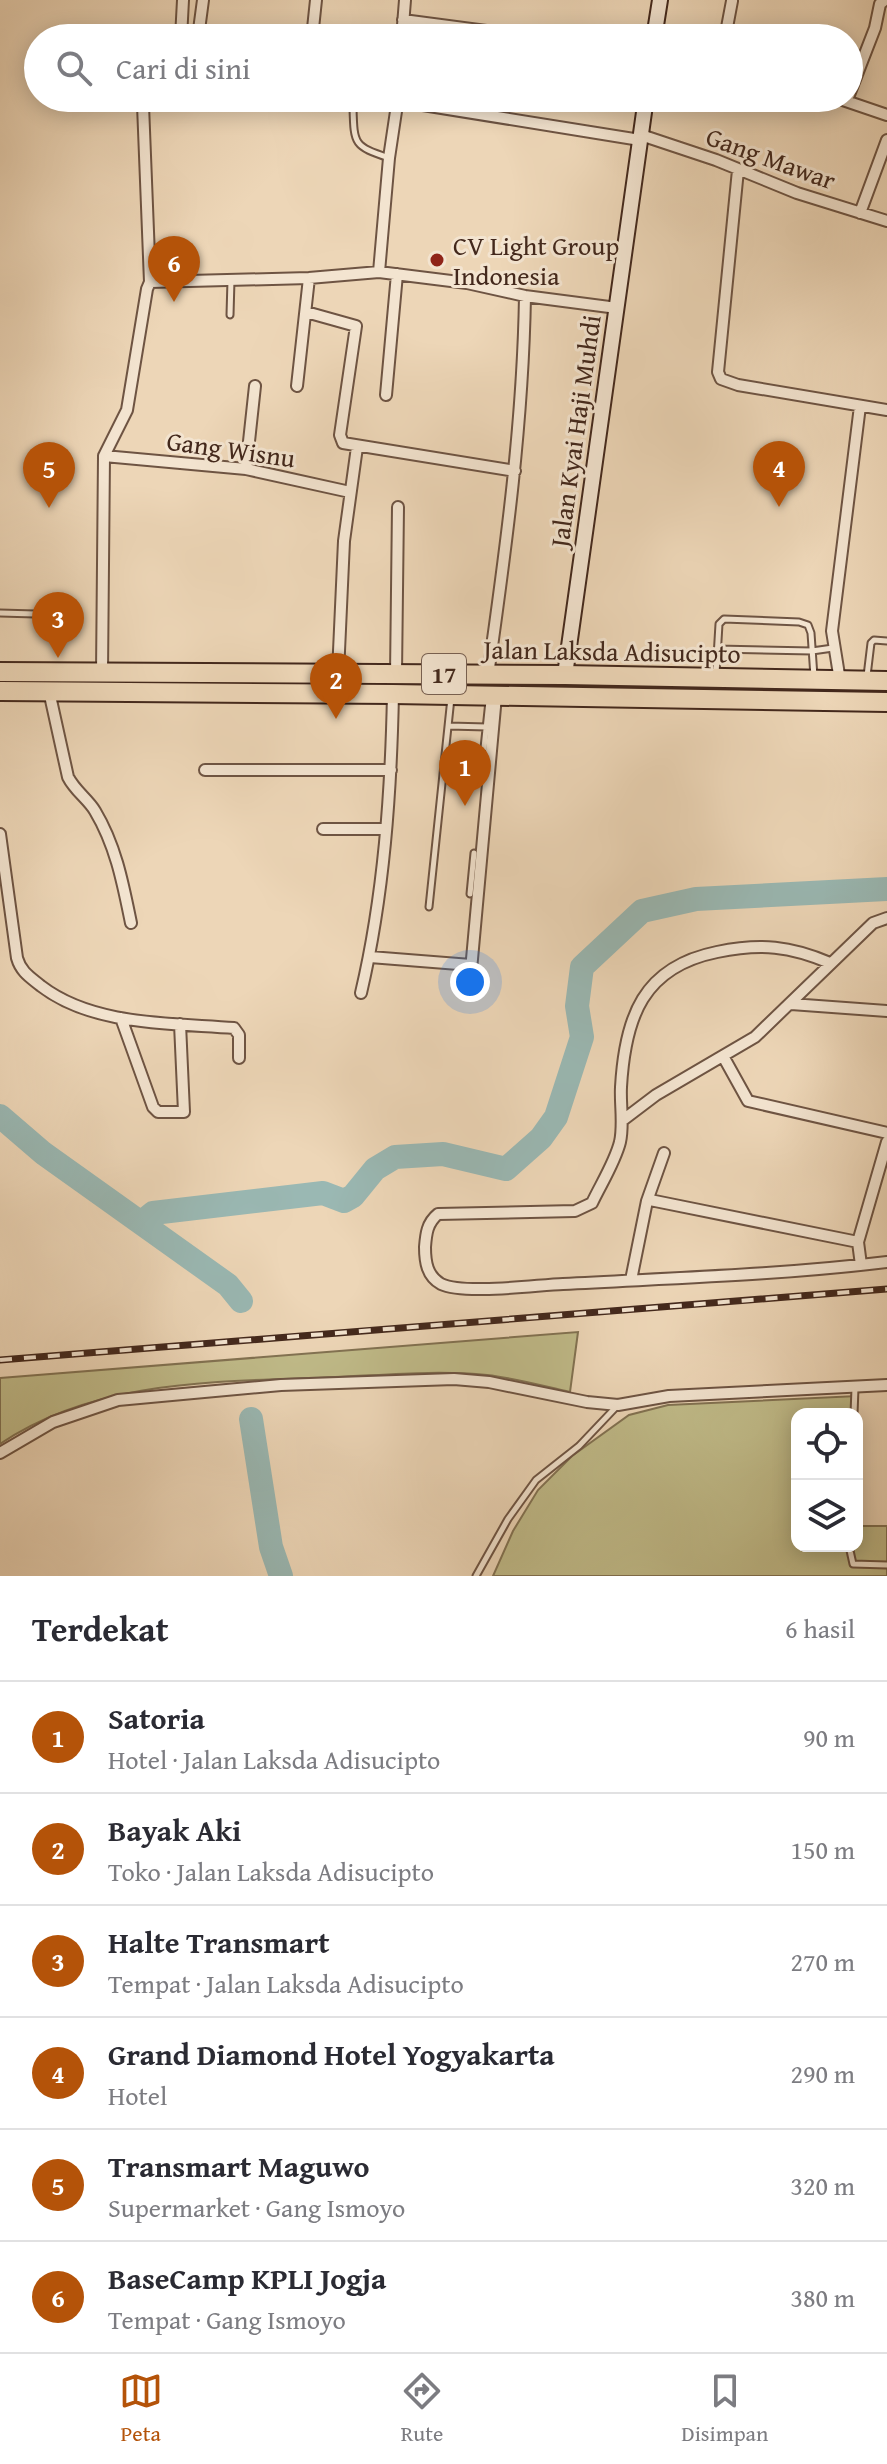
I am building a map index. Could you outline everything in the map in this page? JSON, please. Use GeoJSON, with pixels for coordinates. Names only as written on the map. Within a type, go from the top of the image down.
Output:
{"type":"FeatureCollection","features":[{"type":"Feature","properties":{"kind":"highway","name":"Jalan Laksda Adisucipto"},"geometry":{"type":"LineString","coordinates":[[0,672],[565,675],[887,681]]}},
{"type":"Feature","properties":{"kind":"highway","name":"Jalan Laksda Adisucipto"},"geometry":{"type":"LineString","coordinates":[[0,691],[887,702]]}},
{"type":"Feature","properties":{"kind":"street"},"geometry":{"type":"LineString","coordinates":[[182,24],[183,0]]}},
{"type":"Feature","properties":{"kind":"street"},"geometry":{"type":"LineString","coordinates":[[200,24],[203,0]]}},
{"type":"Feature","properties":{"kind":"street"},"geometry":{"type":"LineString","coordinates":[[313,24],[316,0]]}},
{"type":"Feature","properties":{"kind":"street"},"geometry":{"type":"LineString","coordinates":[[403,24],[405,0]]}},
{"type":"Feature","properties":{"kind":"street"},"geometry":{"type":"LineString","coordinates":[[657,24],[660,0]]}},
{"type":"Feature","properties":{"kind":"street"},"geometry":{"type":"LineString","coordinates":[[863,56],[875,28],[880,4],[885,0]]}},
{"type":"Feature","properties":{"kind":"street"},"geometry":{"type":"LineString","coordinates":[[728,24],[732,1]]}},
{"type":"Feature","properties":{"kind":"street"},"geometry":{"type":"LineString","coordinates":[[403,20],[433,24]]}},
{"type":"Feature","properties":{"kind":"street"},"geometry":{"type":"LineString","coordinates":[[863,105],[887,115]]}},
{"type":"Feature","properties":{"kind":"street"},"geometry":{"type":"LineString","coordinates":[[102,673],[104,456],[127,410],[150,282],[143,112]]}},
{"type":"Feature","properties":{"kind":"street"},"geometry":{"type":"LineString","coordinates":[[379,272],[396,112]]}},
{"type":"Feature","properties":{"kind":"street","name":"Gang Mawar"},"geometry":{"type":"LineString","coordinates":[[481,112],[640,137],[797,193],[887,221]]}},
{"type":"Feature","properties":{"kind":"street","name":"Jalan Kyai Haji Muhdi"},"geometry":{"type":"LineString","coordinates":[[565,675],[644,112]]}},
{"type":"Feature","properties":{"kind":"street"},"geometry":{"type":"LineString","coordinates":[[860,213],[887,140]]}},
{"type":"Feature","properties":{"kind":"street"},"geometry":{"type":"LineString","coordinates":[[738,170],[718,372],[721,379],[738,385],[887,410]]}},
{"type":"Feature","properties":{"kind":"street"},"geometry":{"type":"LineString","coordinates":[[150,282],[309,278],[379,272],[617,308]]}},
{"type":"Feature","properties":{"kind":"street"},"geometry":{"type":"LineString","coordinates":[[386,395],[397,274]]}},
{"type":"Feature","properties":{"kind":"street"},"geometry":{"type":"LineString","coordinates":[[297,386],[309,278]]}},
{"type":"Feature","properties":{"kind":"street"},"geometry":{"type":"LineString","coordinates":[[488,675],[512,512],[524,371],[525,296]]}},
{"type":"Feature","properties":{"kind":"street"},"geometry":{"type":"LineString","coordinates":[[306,312],[356,326],[340,435],[343,443],[515,471]]}},
{"type":"Feature","properties":{"kind":"street"},"geometry":{"type":"LineString","coordinates":[[246,469],[255,386]]}},
{"type":"Feature","properties":{"kind":"street"},"geometry":{"type":"LineString","coordinates":[[840,681],[832,631],[860,406]]}},
{"type":"Feature","properties":{"kind":"street"},"geometry":{"type":"LineString","coordinates":[[338,673],[344,541],[357,447]]}},
{"type":"Feature","properties":{"kind":"street","name":"Gang Wisnu"},"geometry":{"type":"LineString","coordinates":[[104,456],[246,469],[350,492]]}},
{"type":"Feature","properties":{"kind":"street"},"geometry":{"type":"LineString","coordinates":[[396,674],[398,507]]}},
{"type":"Feature","properties":{"kind":"street"},"geometry":{"type":"LineString","coordinates":[[49,691],[68,777],[72,786],[96,812],[116,854],[131,923]]}},
{"type":"Feature","properties":{"kind":"street"},"geometry":{"type":"LineString","coordinates":[[361,993],[370,957],[385,829],[391,770],[393,694]]}},
{"type":"Feature","properties":{"kind":"street"},"geometry":{"type":"LineString","coordinates":[[470,981],[493,696]]}},
{"type":"Feature","properties":{"kind":"street"},"geometry":{"type":"LineString","coordinates":[[205,770],[391,770]]}},
{"type":"Feature","properties":{"kind":"street"},"geometry":{"type":"LineString","coordinates":[[323,829],[385,829]]}},
{"type":"Feature","properties":{"kind":"street"},"geometry":{"type":"LineString","coordinates":[[0,834],[20,967],[59,1000],[121,1018],[234,1028],[239,1035],[239,1058]]}},
{"type":"Feature","properties":{"kind":"street"},"geometry":{"type":"LineString","coordinates":[[623,1120],[656,1095],[755,1037],[873,923],[887,918]]}},
{"type":"Feature","properties":{"kind":"street"},"geometry":{"type":"LineString","coordinates":[[830,963],[779,946],[742,947],[697,956],[662,975],[649,987],[632,1025],[623,1064],[620,1142],[592,1203],[575,1211],[438,1214],[432,1219],[426,1233],[425,1261],[432,1277],[453,1287],[689,1279],[887,1262]]}},
{"type":"Feature","properties":{"kind":"street"},"geometry":{"type":"LineString","coordinates":[[370,957],[471,965]]}},
{"type":"Feature","properties":{"kind":"street"},"geometry":{"type":"LineString","coordinates":[[791,1004],[887,1011]]}},
{"type":"Feature","properties":{"kind":"street"},"geometry":{"type":"LineString","coordinates":[[121,1018],[153,1107],[158,1112],[184,1112],[180,1024]]}},
{"type":"Feature","properties":{"kind":"street"},"geometry":{"type":"LineString","coordinates":[[723,1056],[748,1101],[887,1133]]}},
{"type":"Feature","properties":{"kind":"street"},"geometry":{"type":"LineString","coordinates":[[861,1265],[858,1242],[887,1142]]}},
{"type":"Feature","properties":{"kind":"street"},"geometry":{"type":"LineString","coordinates":[[631,1280],[647,1201],[650,1200],[664,1153]]}},
{"type":"Feature","properties":{"kind":"street"},"geometry":{"type":"LineString","coordinates":[[650,1200],[858,1242]]}},
{"type":"Feature","properties":{"kind":"street"},"geometry":{"type":"LineString","coordinates":[[0,1453],[53,1422],[101,1405],[143,1396],[281,1385],[454,1379],[489,1382],[587,1402],[618,1405],[669,1396],[887,1385]]}},
{"type":"Feature","properties":{"kind":"lane"},"geometry":{"type":"LineString","coordinates":[[353,112],[354,135],[362,149],[389,158]]}},
{"type":"Feature","properties":{"kind":"lane"},"geometry":{"type":"LineString","coordinates":[[230,315],[231,279]]}},
{"type":"Feature","properties":{"kind":"lane"},"geometry":{"type":"LineString","coordinates":[[0,613],[70,615]]}},
{"type":"Feature","properties":{"kind":"lane"},"geometry":{"type":"LineString","coordinates":[[716,679],[719,624],[724,619],[808,625],[814,681]]}},
{"type":"Feature","properties":{"kind":"lane"},"geometry":{"type":"LineString","coordinates":[[867,681],[871,643],[874,640],[887,641]]}},
{"type":"Feature","properties":{"kind":"lane"},"geometry":{"type":"LineString","coordinates":[[717,649],[812,651],[833,648]]}},
{"type":"Feature","properties":{"kind":"lane"},"geometry":{"type":"LineString","coordinates":[[429,907],[436,821],[441,815],[451,695]]}},
{"type":"Feature","properties":{"kind":"lane"},"geometry":{"type":"LineString","coordinates":[[484,748],[493,696]]}},
{"type":"Feature","properties":{"kind":"lane"},"geometry":{"type":"LineString","coordinates":[[449,726],[487,727]]}},
{"type":"Feature","properties":{"kind":"lane"},"geometry":{"type":"LineString","coordinates":[[470,894],[474,853]]}},
{"type":"Feature","properties":{"kind":"lane"},"geometry":{"type":"LineString","coordinates":[[854,1408],[855,1388]]}},
{"type":"Feature","properties":{"kind":"lane"},"geometry":{"type":"LineString","coordinates":[[476,1576],[508,1519],[536,1480],[579,1446],[618,1405]]}},
{"type":"Feature","properties":{"kind":"lane"},"geometry":{"type":"LineString","coordinates":[[850,1552],[853,1564],[887,1565]]}},
{"type":"Feature","properties":{"kind":"shaded area"},"geometry":{"type":"Polygon","coordinates":[[[578,1332],[570,1392],[497,1376],[449,1373],[204,1383],[119,1395],[77,1406],[38,1422],[0,1444],[0,1378],[578,1332]]]}},
{"type":"Feature","properties":{"kind":"shaded area"},"geometry":{"type":"Polygon","coordinates":[[[857,1396],[857,1408],[791,1408],[791,1552],[863,1552],[863,1526],[887,1526],[887,1576],[493,1576],[513,1531],[538,1490],[572,1456],[629,1415],[668,1405],[857,1396]]]}},
{"type":"Feature","properties":{"kind":"waterway"},"geometry":{"type":"LineString","coordinates":[[142,1222],[153,1213],[323,1193],[344,1201],[353,1196],[375,1169],[395,1157],[443,1154],[506,1169],[541,1138],[556,1117],[582,1037],[577,1006],[582,967],[642,911],[696,899],[887,889]]}},
{"type":"Feature","properties":{"kind":"waterway"},"geometry":{"type":"LineString","coordinates":[[0,1116],[43,1153],[228,1285],[241,1301]]}},
{"type":"Feature","properties":{"kind":"waterway"},"geometry":{"type":"LineString","coordinates":[[251,1419],[271,1547],[281,1576]]}},
{"type":"Feature","properties":{"kind":"railway"},"geometry":{"type":"LineString","coordinates":[[0,1360],[887,1289]]}},
{"type":"Feature","properties":{"kind":"place","name":"CV Light Group Indonesia"},"geometry":{"type":"Point","coordinates":[437,260]}},
{"type":"Feature","properties":{"kind":"place","name":"BaseCamp KPLI Jogja"},"geometry":{"type":"Point","coordinates":[174,302]}},
{"type":"Feature","properties":{"kind":"place","name":"Grand Diamond Hotel Yogyakarta"},"geometry":{"type":"Point","coordinates":[779,507]}},
{"type":"Feature","properties":{"kind":"place","name":"Transmart Maguwo"},"geometry":{"type":"Point","coordinates":[49,508]}},
{"type":"Feature","properties":{"kind":"place","name":"Halte Transmart"},"geometry":{"type":"Point","coordinates":[58,658]}},
{"type":"Feature","properties":{"kind":"place","name":"Bayak Aki"},"geometry":{"type":"Point","coordinates":[336,719]}},
{"type":"Feature","properties":{"kind":"place","name":"Satoria"},"geometry":{"type":"Point","coordinates":[465,806]}}]}
